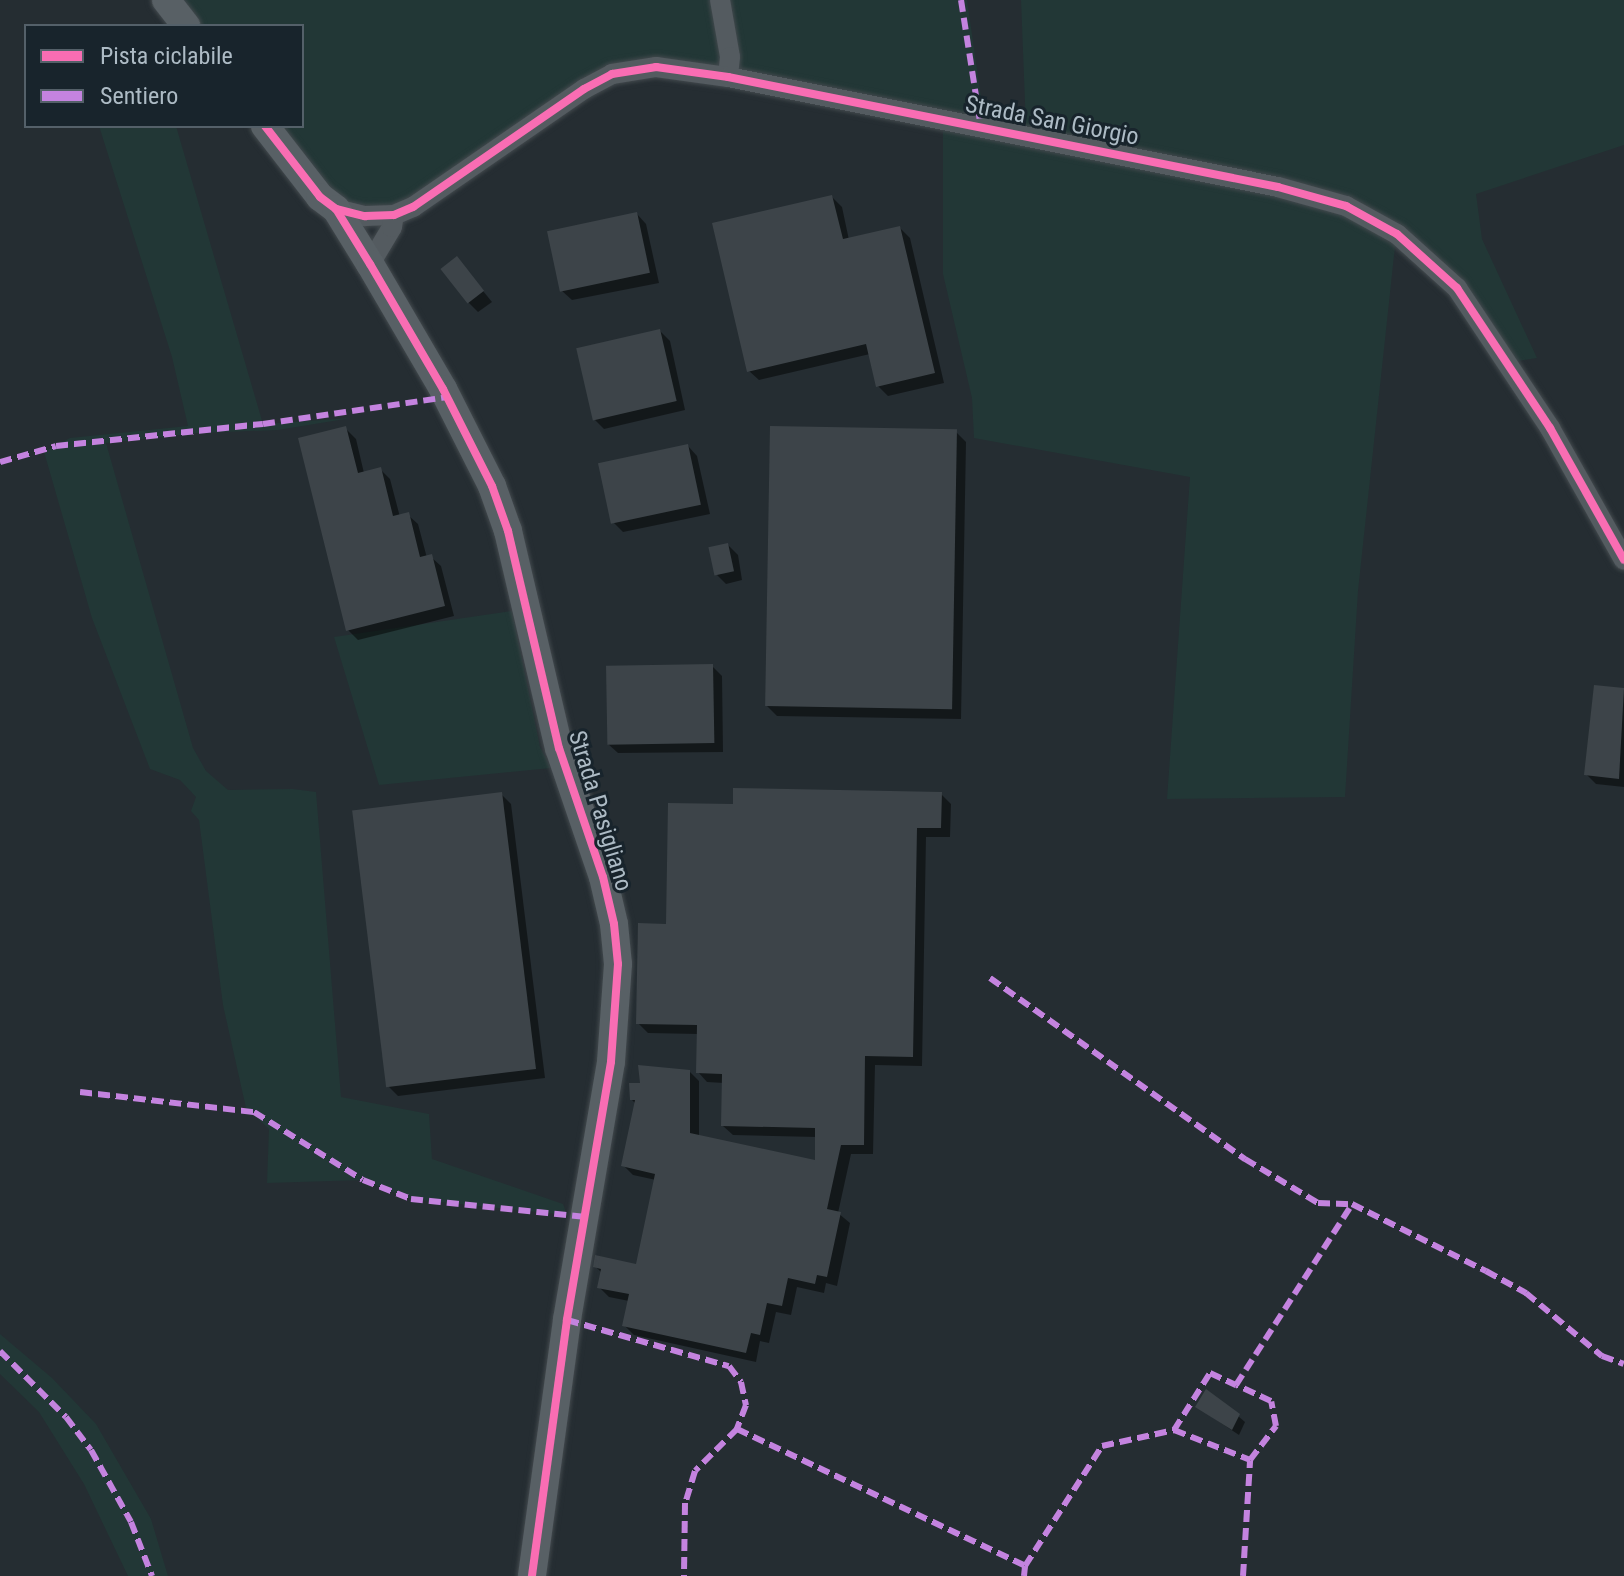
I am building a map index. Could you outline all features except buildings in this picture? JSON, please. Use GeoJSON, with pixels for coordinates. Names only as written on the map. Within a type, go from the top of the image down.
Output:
{"type":"FeatureCollection","features":[{"type":"Feature","properties":{"kind":"street"},"geometry":{"type":"LineString","coordinates":[[166,0],[184,24]]}},
{"type":"Feature","properties":{"kind":"street"},"geometry":{"type":"LineString","coordinates":[[720,0],[730,57],[728,77]]}},
{"type":"Feature","properties":{"kind":"street","name":"Strada San Giorgio"},"geometry":{"type":"LineString","coordinates":[[394,215],[413,207],[584,89],[612,74],[656,67],[728,77],[976,126],[1278,187],[1346,206],[1397,234],[1457,288],[1550,428],[1624,560]]}},
{"type":"Feature","properties":{"kind":"street","name":"Strada Pasigliano"},"geometry":{"type":"LineString","coordinates":[[267,128],[320,197],[336,209],[469,438],[508,531],[559,748],[603,877],[614,924],[618,964],[613,1050],[567,1320],[532,1576]]}},
{"type":"Feature","properties":{"kind":"street"},"geometry":{"type":"LineString","coordinates":[[336,209],[365,216],[394,215],[392,227],[370,264]]}},
{"type":"Feature","properties":{"kind":"green space"},"geometry":{"type":"Polygon","coordinates":[[[175,0],[967,0],[984,118],[714,65],[647,58],[608,69],[404,204],[366,210],[331,201],[275,128],[304,128],[304,24],[193,24],[175,0]]]}},
{"type":"Feature","properties":{"kind":"green space"},"geometry":{"type":"Polygon","coordinates":[[[1021,0],[1624,0],[1624,145],[1476,194],[1482,239],[1537,358],[1517,361],[1468,289],[1439,258],[1400,228],[1026,128],[1021,0]]]}},
{"type":"Feature","properties":{"kind":"green space"},"geometry":{"type":"Polygon","coordinates":[[[943,125],[1348,211],[1396,237],[1358,591],[1345,797],[1167,799],[1190,477],[974,438],[972,398],[943,274],[943,125]]]}},
{"type":"Feature","properties":{"kind":"green space"},"geometry":{"type":"Polygon","coordinates":[[[100,128],[177,128],[263,424],[351,418],[278,430],[198,433],[106,443],[193,748],[206,771],[228,790],[293,789],[316,792],[341,1097],[429,1114],[432,1159],[563,1204],[567,1215],[411,1199],[363,1180],[267,1183],[269,1129],[246,1108],[223,1005],[199,820],[191,811],[196,797],[180,780],[150,769],[92,618],[44,452],[70,438],[188,426],[172,357],[100,128]]]}},
{"type":"Feature","properties":{"kind":"green space"},"geometry":{"type":"Polygon","coordinates":[[[512,611],[540,747],[551,768],[379,785],[334,637],[512,611]]]}},
{"type":"Feature","properties":{"kind":"green space"},"geometry":{"type":"Polygon","coordinates":[[[0,1334],[52,1378],[96,1424],[151,1519],[168,1576],[128,1576],[84,1484],[39,1412],[0,1374],[0,1334]]]}},
{"type":"Feature","properties":{"kind":"marked path"},"geometry":{"type":"LineString","coordinates":[[961,0],[981,127]]}},
{"type":"Feature","properties":{"kind":"marked path"},"geometry":{"type":"LineString","coordinates":[[0,462],[56,446],[263,424],[447,397]]}},
{"type":"Feature","properties":{"kind":"marked path"},"geometry":{"type":"LineString","coordinates":[[990,978],[1245,1159],[1318,1203],[1352,1204],[1486,1271],[1526,1293],[1602,1356],[1624,1364]]}},
{"type":"Feature","properties":{"kind":"marked path"},"geometry":{"type":"LineString","coordinates":[[80,1092],[254,1112],[363,1180],[411,1199],[586,1217]]}},
{"type":"Feature","properties":{"kind":"marked path"},"geometry":{"type":"LineString","coordinates":[[1024,1576],[1025,1566],[1102,1446],[1174,1430],[1210,1373],[1236,1385],[1352,1204]]}},
{"type":"Feature","properties":{"kind":"marked path"},"geometry":{"type":"LineString","coordinates":[[567,1320],[729,1366],[741,1382],[746,1405],[737,1429],[695,1471],[685,1503],[684,1576]]}},
{"type":"Feature","properties":{"kind":"marked path"},"geometry":{"type":"LineString","coordinates":[[0,1351],[66,1417],[91,1450],[131,1522],[152,1576]]}},
{"type":"Feature","properties":{"kind":"marked path"},"geometry":{"type":"LineString","coordinates":[[1174,1430],[1250,1460],[1276,1426],[1271,1401],[1236,1385]]}},
{"type":"Feature","properties":{"kind":"marked path"},"geometry":{"type":"LineString","coordinates":[[737,1429],[1025,1566]]}},
{"type":"Feature","properties":{"kind":"marked path"},"geometry":{"type":"LineString","coordinates":[[1243,1576],[1250,1460]]}},
{"type":"Feature","properties":{"kind":"cycle path"},"geometry":{"type":"LineString","coordinates":[[336,209],[365,216],[394,215],[413,207],[584,89],[612,74],[656,67],[728,77],[1278,187],[1346,206],[1397,234],[1457,288],[1550,428],[1624,560]]}},
{"type":"Feature","properties":{"kind":"cycle path"},"geometry":{"type":"LineString","coordinates":[[267,128],[320,197],[336,209],[443,389],[492,486],[508,531],[559,748],[603,877],[614,924],[618,964],[611,1062],[567,1320],[532,1576]]}}]}
